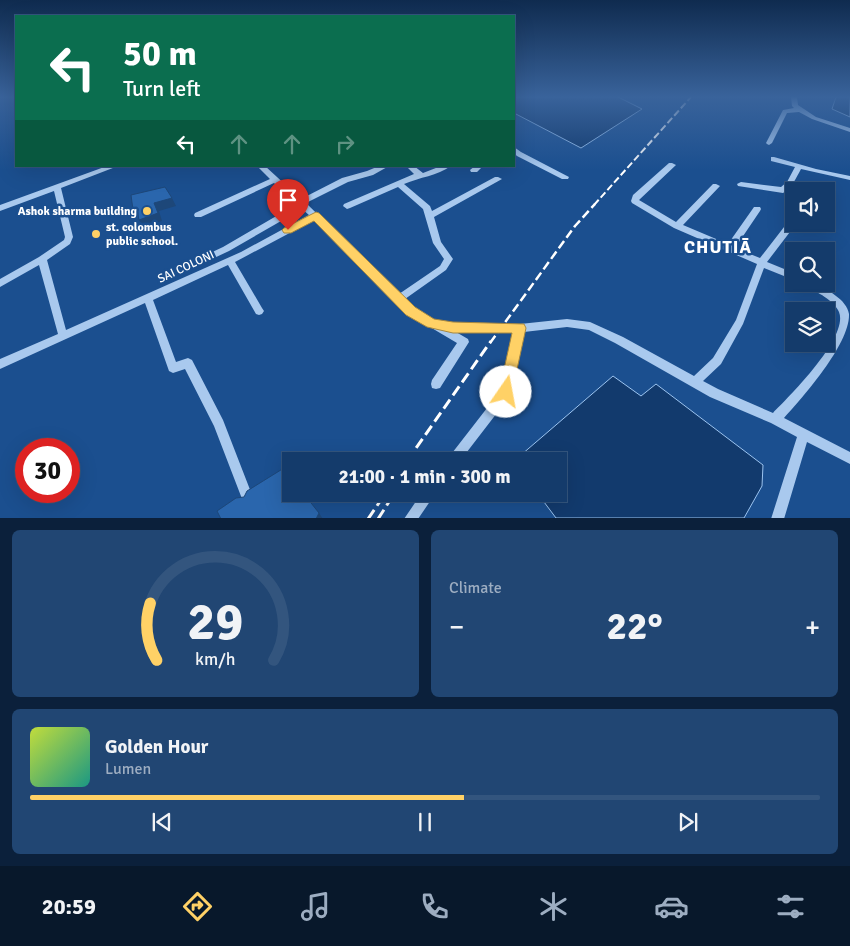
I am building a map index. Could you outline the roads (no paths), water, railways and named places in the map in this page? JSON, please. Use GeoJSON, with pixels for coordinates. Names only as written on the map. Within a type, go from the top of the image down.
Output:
{"type":"FeatureCollection","features":[{"type":"Feature","properties":{"kind":"street"},"geometry":{"type":"LineString","coordinates":[[769,143],[780,121]]}},
{"type":"Feature","properties":{"kind":"street"},"geometry":{"type":"LineString","coordinates":[[824,121],[850,130]]}},
{"type":"Feature","properties":{"kind":"street"},"geometry":{"type":"LineString","coordinates":[[515,150],[519,154],[565,177]]}},
{"type":"Feature","properties":{"kind":"street"},"geometry":{"type":"LineString","coordinates":[[774,159],[850,178]]}},
{"type":"Feature","properties":{"kind":"street"},"geometry":{"type":"LineString","coordinates":[[672,165],[636,197],[635,202],[677,226],[785,273]]}},
{"type":"Feature","properties":{"kind":"street"},"geometry":{"type":"LineString","coordinates":[[741,184],[784,190],[799,166]]}},
{"type":"Feature","properties":{"kind":"street"},"geometry":{"type":"LineString","coordinates":[[0,206],[57,188],[112,167]]}},
{"type":"Feature","properties":{"kind":"street"},"geometry":{"type":"LineString","coordinates":[[261,167],[316,216],[411,311],[464,342],[436,384]]}},
{"type":"Feature","properties":{"kind":"street"},"geometry":{"type":"LineString","coordinates":[[177,272],[226,249],[345,180],[384,167]]}},
{"type":"Feature","properties":{"kind":"street"},"geometry":{"type":"LineString","coordinates":[[410,167],[418,174]]}},
{"type":"Feature","properties":{"kind":"street"},"geometry":{"type":"LineString","coordinates":[[347,206],[418,174],[426,175],[446,167]]}},
{"type":"Feature","properties":{"kind":"street"},"geometry":{"type":"LineString","coordinates":[[430,216],[498,179]]}},
{"type":"Feature","properties":{"kind":"street"},"geometry":{"type":"LineString","coordinates":[[198,215],[274,180]]}},
{"type":"Feature","properties":{"kind":"street"},"geometry":{"type":"LineString","coordinates":[[399,183],[426,206],[437,243],[448,256],[448,262],[443,268],[400,300]]}},
{"type":"Feature","properties":{"kind":"street"},"geometry":{"type":"LineString","coordinates":[[677,226],[716,186]]}},
{"type":"Feature","properties":{"kind":"street"},"geometry":{"type":"LineString","coordinates":[[0,283],[59,248],[69,237],[57,188]]}},
{"type":"Feature","properties":{"kind":"street"},"geometry":{"type":"LineString","coordinates":[[729,249],[757,209]]}},
{"type":"Feature","properties":{"kind":"street","name":"SAI COLONI"},"geometry":{"type":"LineString","coordinates":[[248,500],[219,424],[188,363],[173,368],[148,298],[316,216]]}},
{"type":"Feature","properties":{"kind":"street"},"geometry":{"type":"LineString","coordinates":[[695,382],[717,361],[736,329],[762,262],[785,232]]}},
{"type":"Feature","properties":{"kind":"street"},"geometry":{"type":"LineString","coordinates":[[42,259],[63,335]]}},
{"type":"Feature","properties":{"kind":"street"},"geometry":{"type":"LineString","coordinates":[[229,260],[259,311]]}},
{"type":"Feature","properties":{"kind":"street"},"geometry":{"type":"LineString","coordinates":[[776,419],[810,381],[834,349],[848,314],[823,292]]}},
{"type":"Feature","properties":{"kind":"street"},"geometry":{"type":"LineString","coordinates":[[0,364],[148,298]]}},
{"type":"Feature","properties":{"kind":"street"},"geometry":{"type":"LineString","coordinates":[[432,324],[453,328],[520,328],[567,323],[590,326],[714,393],[776,419],[850,458]]}},
{"type":"Feature","properties":{"kind":"street"},"geometry":{"type":"LineString","coordinates":[[460,452],[506,392],[520,328]]}},
{"type":"Feature","properties":{"kind":"street"},"geometry":{"type":"LineString","coordinates":[[777,518],[804,433]]}},
{"type":"Feature","properties":{"kind":"street"},"geometry":{"type":"LineString","coordinates":[[410,518],[423,502]]}},
{"type":"Feature","properties":{"kind":"water"},"geometry":{"type":"Polygon","coordinates":[[[530,121],[623,121],[581,148],[530,121]]]}},
{"type":"Feature","properties":{"kind":"water"},"geometry":{"type":"Polygon","coordinates":[[[613,376],[641,396],[656,384],[763,465],[762,486],[744,518],[556,518],[544,502],[567,502],[567,452],[524,452],[613,376]]]}},
{"type":"Feature","properties":{"kind":"railway"},"geometry":{"type":"LineString","coordinates":[[594,205],[669,121]]}},
{"type":"Feature","properties":{"kind":"railway"},"geometry":{"type":"LineString","coordinates":[[490,343],[575,226],[595,204]]}},
{"type":"Feature","properties":{"kind":"railway"},"geometry":{"type":"LineString","coordinates":[[413,452],[491,341]]}},
{"type":"Feature","properties":{"kind":"railway"},"geometry":{"type":"LineString","coordinates":[[369,518],[380,502]]}},
{"type":"Feature","properties":{"kind":"railway"},"geometry":{"type":"LineString","coordinates":[[379,518],[389,502]]}},
{"type":"Feature","properties":{"kind":"place","name":"Ashok sharma building"},"geometry":{"type":"Point","coordinates":[147,211]}},
{"type":"Feature","properties":{"kind":"place","name":"st. colombus public school."},"geometry":{"type":"Point","coordinates":[96,234]}},
{"type":"Feature","properties":{"kind":"district","name":"CHUTIĀ"},"geometry":{"type":"Point","coordinates":[718,247]}}]}
